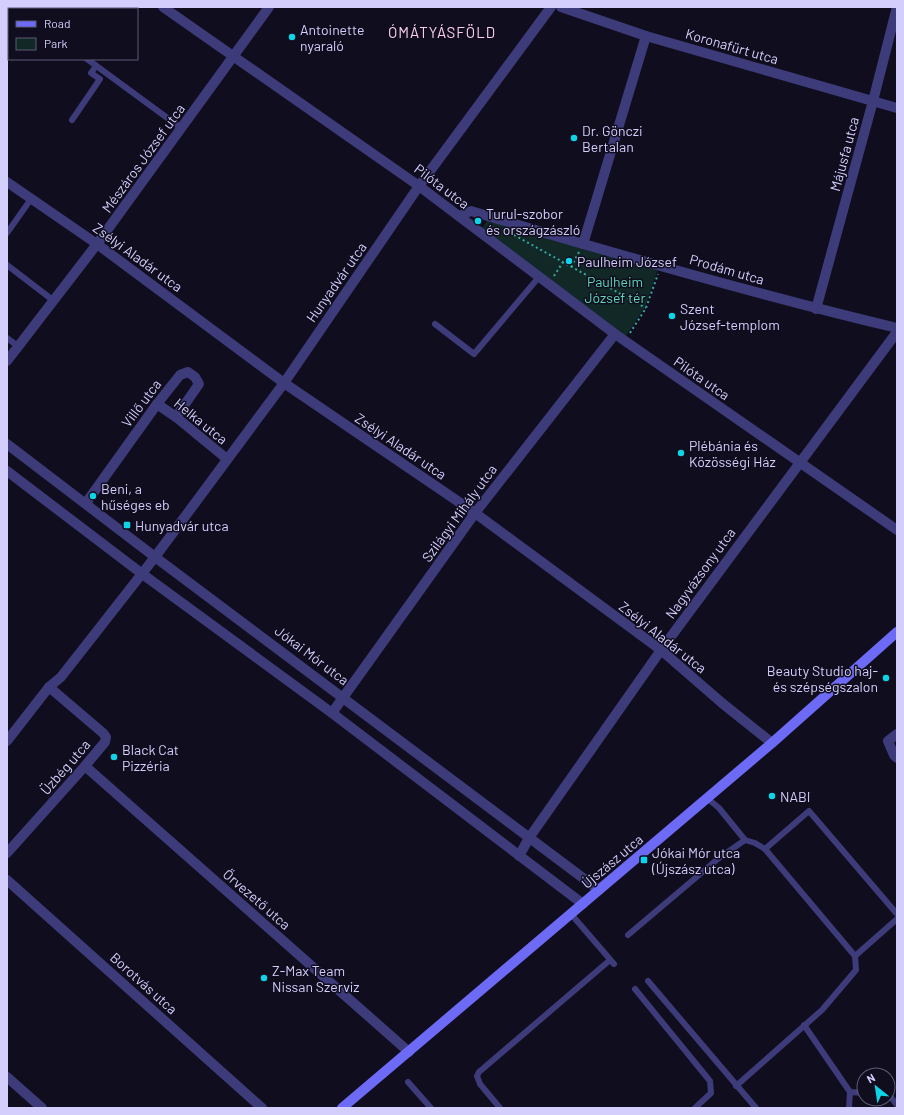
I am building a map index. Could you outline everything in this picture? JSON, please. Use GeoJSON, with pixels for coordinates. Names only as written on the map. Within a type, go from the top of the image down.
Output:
{"type":"FeatureCollection","features":[{"type":"Feature","properties":{"kind":"street","name":"Pilóta utca"},"geometry":{"type":"LineString","coordinates":[[163,7],[419,186],[615,334],[897,530]]}},
{"type":"Feature","properties":{"kind":"street","name":"Mészáros József utca"},"geometry":{"type":"LineString","coordinates":[[7,361],[97,244],[269,7]]}},
{"type":"Feature","properties":{"kind":"street","name":"Hunyadvár utca"},"geometry":{"type":"LineString","coordinates":[[7,741],[49,687],[61,676],[155,556],[227,460],[284,383],[419,186],[551,7]]}},
{"type":"Feature","properties":{"kind":"street","name":"Koronafürt utca"},"geometry":{"type":"LineString","coordinates":[[561,7],[646,36],[897,108]]}},
{"type":"Feature","properties":{"kind":"street","name":"Májusfa utca"},"geometry":{"type":"LineString","coordinates":[[816,309],[897,7]]}},
{"type":"Feature","properties":{"kind":"street"},"geometry":{"type":"LineString","coordinates":[[583,244],[646,36]]}},
{"type":"Feature","properties":{"kind":"street","name":"Zsélyi Aladár utca"},"geometry":{"type":"LineString","coordinates":[[7,182],[97,244],[284,383],[475,513],[661,650],[722,703],[772,742]]}},
{"type":"Feature","properties":{"kind":"street","name":"Prodám utca"},"geometry":{"type":"LineString","coordinates":[[459,216],[471,211],[816,309],[897,328]]}},
{"type":"Feature","properties":{"kind":"street","name":"Nagyvázsony utca"},"geometry":{"type":"LineString","coordinates":[[519,856],[529,838],[661,650],[897,332]]}},
{"type":"Feature","properties":{"kind":"street","name":"Szilágyi Mihály utca"},"geometry":{"type":"LineString","coordinates":[[332,713],[345,698],[475,513],[615,334]]}},
{"type":"Feature","properties":{"kind":"street","name":"Villő utca"},"geometry":{"type":"LineString","coordinates":[[86,503],[157,404],[180,375],[188,372],[195,377],[199,384],[176,417]]}},
{"type":"Feature","properties":{"kind":"street","name":"Helka utca"},"geometry":{"type":"LineString","coordinates":[[157,404],[176,417],[227,460]]}},
{"type":"Feature","properties":{"kind":"street","name":"Jókai Mór utca"},"geometry":{"type":"LineString","coordinates":[[7,444],[599,890]]}},
{"type":"Feature","properties":{"kind":"street"},"geometry":{"type":"LineString","coordinates":[[7,471],[141,573],[332,713],[583,904]]}},
{"type":"Feature","properties":{"kind":"street","name":"Újszász utca"},"geometry":{"type":"LineString","coordinates":[[342,1108],[707,798],[897,632]]}},
{"type":"Feature","properties":{"kind":"street","name":"Üzbég utca"},"geometry":{"type":"LineString","coordinates":[[7,853],[105,742],[106,737],[49,687]]}},
{"type":"Feature","properties":{"kind":"street"},"geometry":{"type":"LineString","coordinates":[[897,734],[888,741],[894,755],[897,758]]}},
{"type":"Feature","properties":{"kind":"street","name":"Őrvezető utca"},"geometry":{"type":"LineString","coordinates":[[85,766],[409,1052]]}},
{"type":"Feature","properties":{"kind":"street","name":"Borotvás utca"},"geometry":{"type":"LineString","coordinates":[[7,880],[262,1108]]}},
{"type":"Feature","properties":{"kind":"street"},"geometry":{"type":"LineString","coordinates":[[7,1077],[42,1108]]}},
{"type":"Feature","properties":{"kind":"lane"},"geometry":{"type":"LineString","coordinates":[[88,60],[181,128]]}},
{"type":"Feature","properties":{"kind":"lane"},"geometry":{"type":"LineString","coordinates":[[72,120],[100,79],[91,73],[96,66]]}},
{"type":"Feature","properties":{"kind":"lane"},"geometry":{"type":"LineString","coordinates":[[7,233],[31,199]]}},
{"type":"Feature","properties":{"kind":"lane"},"geometry":{"type":"LineString","coordinates":[[7,265],[54,301]]}},
{"type":"Feature","properties":{"kind":"lane"},"geometry":{"type":"LineString","coordinates":[[435,324],[474,354],[539,277]]}},
{"type":"Feature","properties":{"kind":"lane"},"geometry":{"type":"LineString","coordinates":[[7,338],[19,346]]}},
{"type":"Feature","properties":{"kind":"lane"},"geometry":{"type":"LineString","coordinates":[[707,798],[719,808],[745,840],[756,843],[765,849],[855,956],[856,970],[822,1010],[736,1086]]}},
{"type":"Feature","properties":{"kind":"lane"},"geometry":{"type":"LineString","coordinates":[[765,849],[809,811],[897,914]]}},
{"type":"Feature","properties":{"kind":"lane"},"geometry":{"type":"LineString","coordinates":[[628,935],[720,858],[745,840]]}},
{"type":"Feature","properties":{"kind":"lane"},"geometry":{"type":"LineString","coordinates":[[500,1108],[480,1084],[477,1076],[479,1072],[612,962],[571,914]]}},
{"type":"Feature","properties":{"kind":"lane"},"geometry":{"type":"LineString","coordinates":[[855,956],[897,919]]}},
{"type":"Feature","properties":{"kind":"lane"},"geometry":{"type":"LineString","coordinates":[[648,981],[756,1108]]}},
{"type":"Feature","properties":{"kind":"lane"},"geometry":{"type":"LineString","coordinates":[[635,989],[710,1081],[711,1093],[695,1108]]}},
{"type":"Feature","properties":{"kind":"lane"},"geometry":{"type":"LineString","coordinates":[[804,1025],[850,1092],[849,1108]]}},
{"type":"Feature","properties":{"kind":"lane"},"geometry":{"type":"LineString","coordinates":[[408,1082],[431,1108]]}},
{"type":"Feature","properties":{"kind":"lane"},"geometry":{"type":"LineString","coordinates":[[850,1092],[856,1092]]}},
{"type":"Feature","properties":{"kind":"path"},"geometry":{"type":"LineString","coordinates":[[510,233],[646,308]]}},
{"type":"Feature","properties":{"kind":"path"},"geometry":{"type":"LineString","coordinates":[[571,267],[583,244]]}},
{"type":"Feature","properties":{"kind":"path"},"geometry":{"type":"LineString","coordinates":[[548,283],[563,262]]}},
{"type":"Feature","properties":{"kind":"path"},"geometry":{"type":"LineString","coordinates":[[625,341],[646,308],[661,265]]}},
{"type":"Feature","properties":{"kind":"green space","name":"Paulheim József tér"},"geometry":{"type":"Polygon","coordinates":[[[488,219],[659,266],[645,307],[624,339],[481,230],[488,219]]]}},
{"type":"Feature","properties":{"kind":"place","name":"Antoinette nyaraló"},"geometry":{"type":"Point","coordinates":[292,37]}},
{"type":"Feature","properties":{"kind":"place","name":"Dr. Gönczi Bertalan"},"geometry":{"type":"Point","coordinates":[574,138]}},
{"type":"Feature","properties":{"kind":"place","name":"Turul-szobor és országzászló"},"geometry":{"type":"Point","coordinates":[478,221]}},
{"type":"Feature","properties":{"kind":"place","name":"Paulheim József"},"geometry":{"type":"Point","coordinates":[569,261]}},
{"type":"Feature","properties":{"kind":"place","name":"Szent József-templom"},"geometry":{"type":"Point","coordinates":[672,316]}},
{"type":"Feature","properties":{"kind":"place","name":"Plébánia és Közösségi Ház"},"geometry":{"type":"Point","coordinates":[681,453]}},
{"type":"Feature","properties":{"kind":"place","name":"Beni, a hűséges eb"},"geometry":{"type":"Point","coordinates":[93,496]}},
{"type":"Feature","properties":{"kind":"place","name":"Hunyadvár utca"},"geometry":{"type":"Point","coordinates":[127,525]}},
{"type":"Feature","properties":{"kind":"place","name":"Beauty Studio haj- és szépségszalon"},"geometry":{"type":"Point","coordinates":[886,678]}},
{"type":"Feature","properties":{"kind":"place","name":"Black Cat Pizzéria"},"geometry":{"type":"Point","coordinates":[114,757]}},
{"type":"Feature","properties":{"kind":"place","name":"NABI"},"geometry":{"type":"Point","coordinates":[772,796]}},
{"type":"Feature","properties":{"kind":"place","name":"Jókai Mór utca (Újszász utca)"},"geometry":{"type":"Point","coordinates":[644,860]}},
{"type":"Feature","properties":{"kind":"place","name":"Z-Max Team Nissan Szerviz"},"geometry":{"type":"Point","coordinates":[264,978]}},
{"type":"Feature","properties":{"kind":"district","name":"ÓMÁTYÁSFÖLD"},"geometry":{"type":"Point","coordinates":[442,32]}}]}
